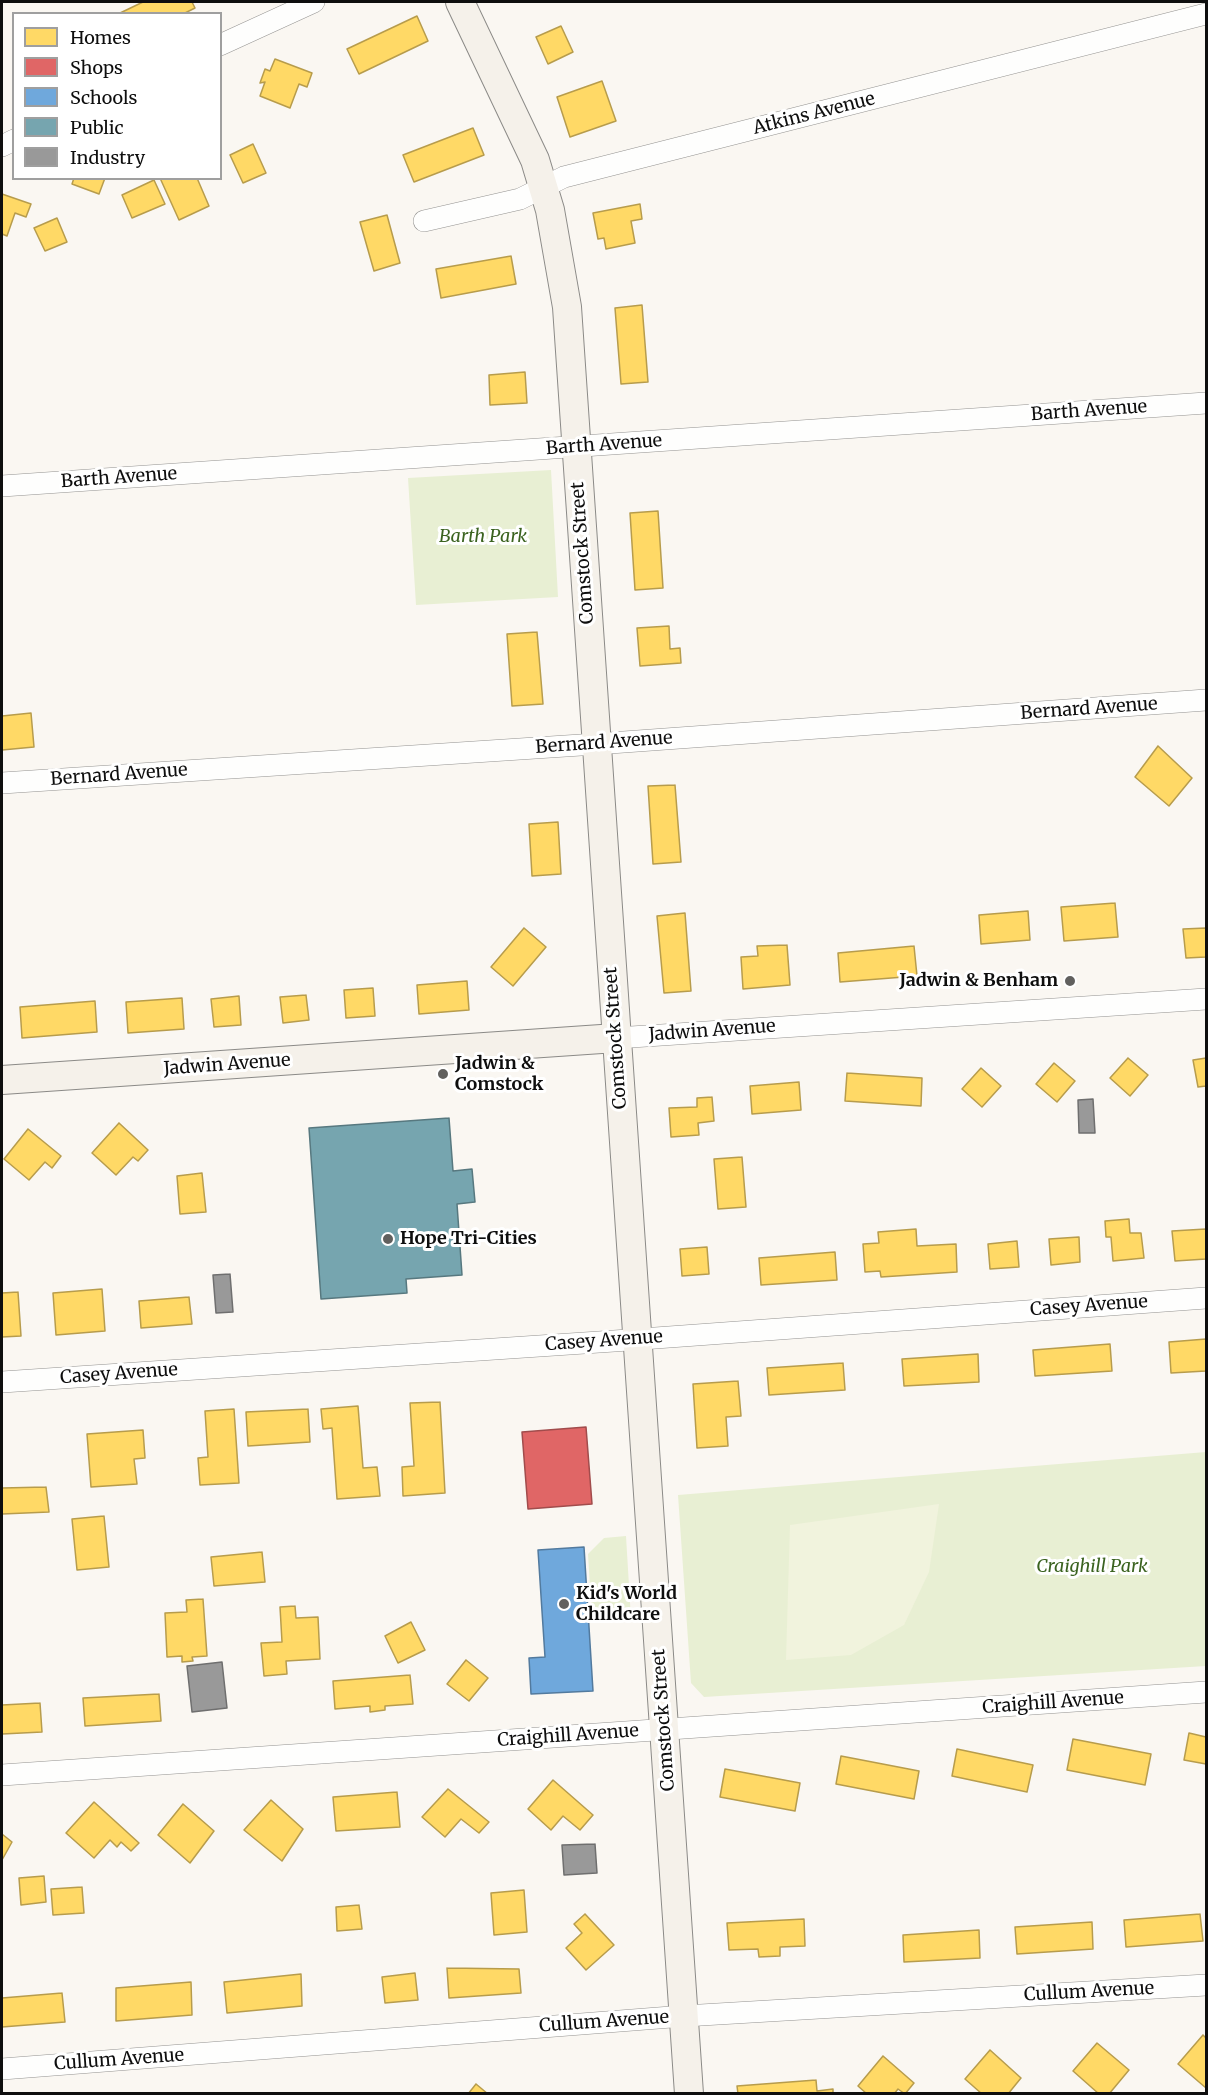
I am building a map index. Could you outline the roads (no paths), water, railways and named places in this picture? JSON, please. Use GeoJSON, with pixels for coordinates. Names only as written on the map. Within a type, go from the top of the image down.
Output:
{"type":"FeatureCollection","features":[{"type":"Feature","properties":{"kind":"street"},"geometry":{"type":"LineString","coordinates":[[222,44],[314,2]]}},
{"type":"Feature","properties":{"kind":"street","name":"Comstock Street"},"geometry":{"type":"LineString","coordinates":[[460,2],[535,160],[558,254],[567,308],[689,2094]]}},
{"type":"Feature","properties":{"kind":"street","name":"Atkins Avenue"},"geometry":{"type":"LineString","coordinates":[[424,222],[520,199],[564,177],[1206,14]]}},
{"type":"Feature","properties":{"kind":"street","name":"Barth Avenue"},"geometry":{"type":"LineString","coordinates":[[2,486],[1206,403]]}},
{"type":"Feature","properties":{"kind":"street","name":"Bernard Avenue"},"geometry":{"type":"LineString","coordinates":[[2,783],[596,744],[1206,700]]}},
{"type":"Feature","properties":{"kind":"street","name":"Jadwin Avenue"},"geometry":{"type":"LineString","coordinates":[[2,1080],[1206,999]]}},
{"type":"Feature","properties":{"kind":"street","name":"Casey Avenue"},"geometry":{"type":"LineString","coordinates":[[2,1382],[1206,1298]]}},
{"type":"Feature","properties":{"kind":"street","name":"Craighill Avenue"},"geometry":{"type":"LineString","coordinates":[[2,1775],[1206,1692]]}},
{"type":"Feature","properties":{"kind":"street","name":"Cullum Avenue"},"geometry":{"type":"LineString","coordinates":[[2,2069],[684,2016],[1206,1985]]}},
{"type":"Feature","properties":{"kind":"place","name":"Jadwin & Benham"},"geometry":{"type":"Point","coordinates":[1070,981]}},
{"type":"Feature","properties":{"kind":"place","name":"Jadwin & Comstock"},"geometry":{"type":"Point","coordinates":[443,1074]}},
{"type":"Feature","properties":{"kind":"place","name":"Hope Tri-Cities"},"geometry":{"type":"Point","coordinates":[388,1239]}},
{"type":"Feature","properties":{"kind":"place","name":"Kid's World Childcare"},"geometry":{"type":"Point","coordinates":[564,1604]}},
{"type":"Feature","properties":{"kind":"park label","name":"Barth Park"},"geometry":{"type":"Point","coordinates":[483,537]}},
{"type":"Feature","properties":{"kind":"park label","name":"Craighill Park"},"geometry":{"type":"Point","coordinates":[1092,1567]}}]}
